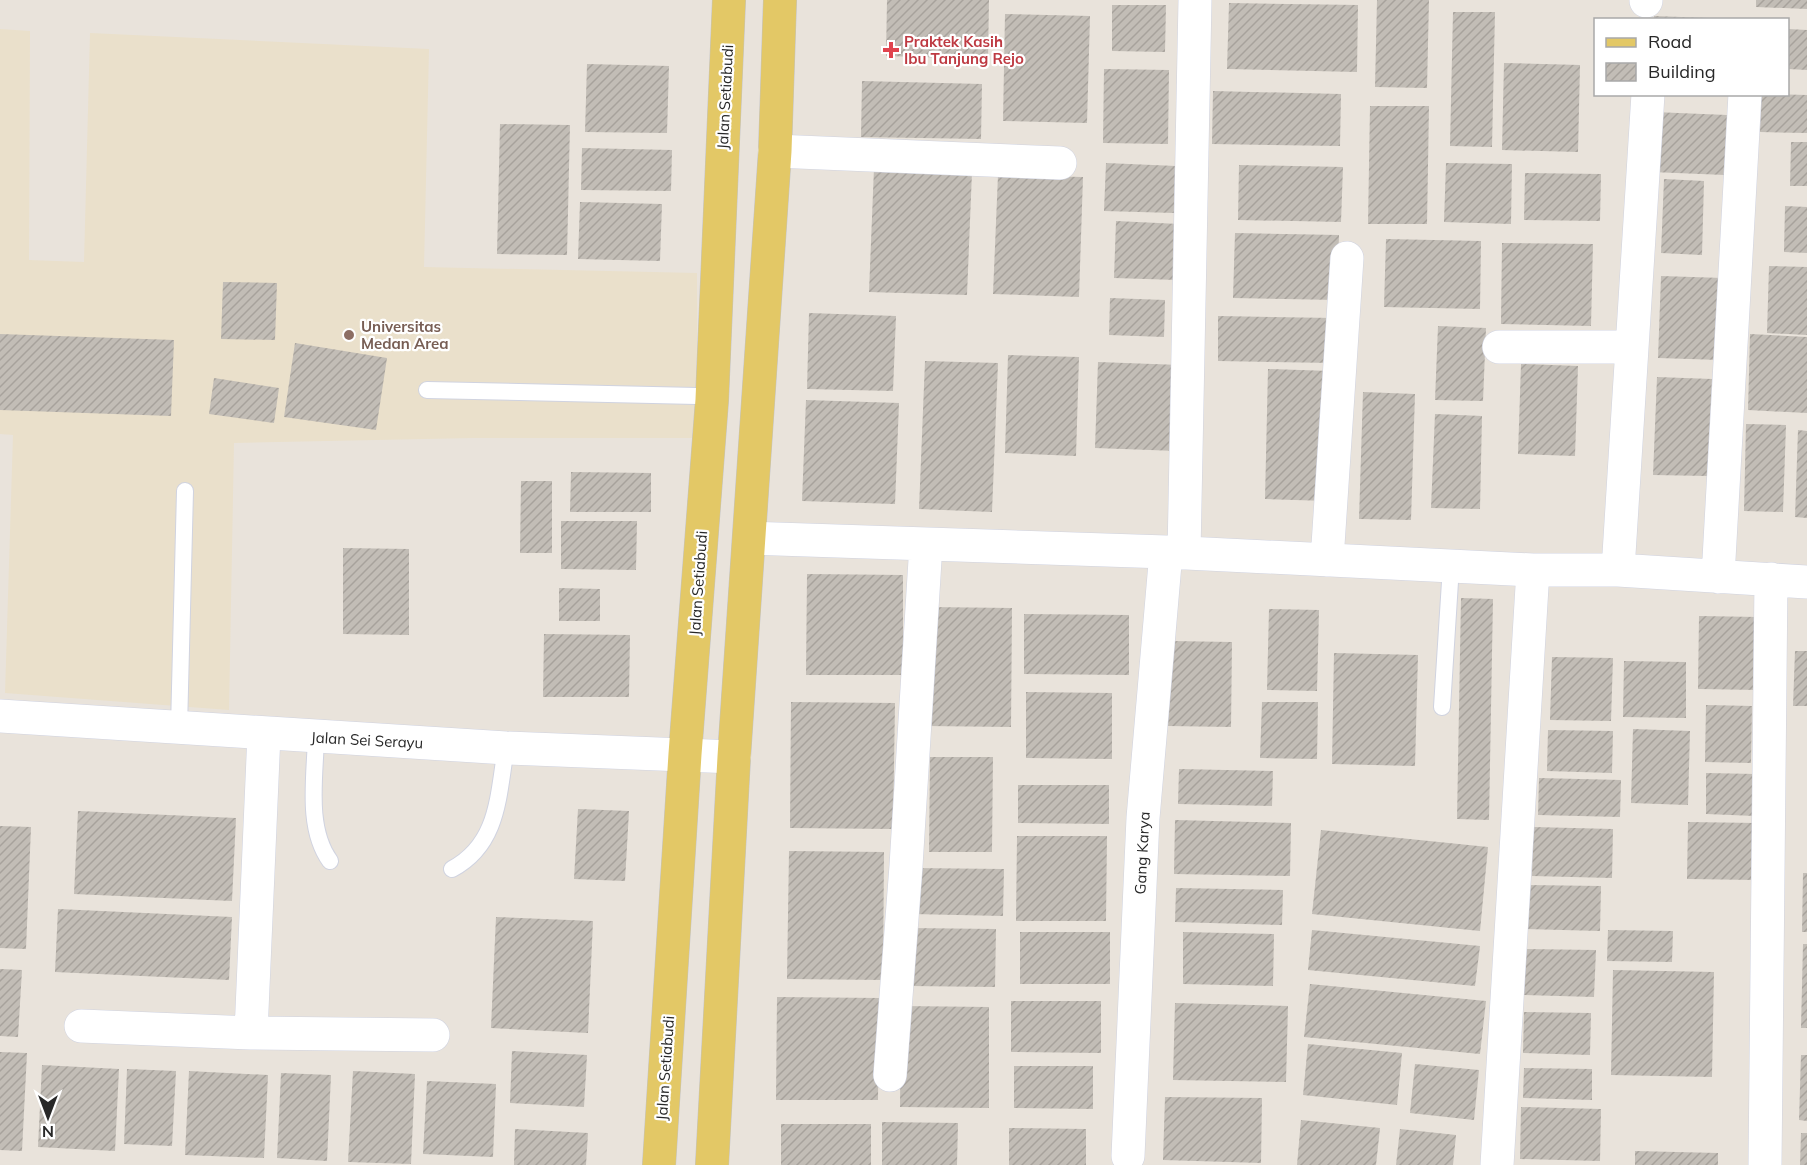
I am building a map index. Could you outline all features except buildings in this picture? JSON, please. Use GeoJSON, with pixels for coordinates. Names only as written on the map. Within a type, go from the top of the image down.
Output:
{"type":"FeatureCollection","features":[{"type":"Feature","properties":{"kind":"main road","name":"Jalan Setiabudi"},"geometry":{"type":"LineString","coordinates":[[659,1165],[685,754],[712,400],[729,0]]}},
{"type":"Feature","properties":{"kind":"main road"},"geometry":{"type":"LineString","coordinates":[[712,1165],[734,757],[775,151],[780,0]]}},
{"type":"Feature","properties":{"kind":"street","name":"Gang Karya"},"geometry":{"type":"LineString","coordinates":[[1128,1156],[1143,818],[1175,553],[1196,0]]}},
{"type":"Feature","properties":{"kind":"street"},"geometry":{"type":"LineString","coordinates":[[1618,570],[1648,96]]}},
{"type":"Feature","properties":{"kind":"street"},"geometry":{"type":"LineString","coordinates":[[1718,577],[1745,96]]}},
{"type":"Feature","properties":{"kind":"street"},"geometry":{"type":"LineString","coordinates":[[775,151],[1060,163]]}},
{"type":"Feature","properties":{"kind":"street"},"geometry":{"type":"LineString","coordinates":[[1327,560],[1347,258]]}},
{"type":"Feature","properties":{"kind":"street"},"geometry":{"type":"LineString","coordinates":[[1499,347],[1631,347]]}},
{"type":"Feature","properties":{"kind":"street"},"geometry":{"type":"LineString","coordinates":[[750,538],[1175,553],[1533,570],[1618,570],[1807,582]]}},
{"type":"Feature","properties":{"kind":"street"},"geometry":{"type":"LineString","coordinates":[[890,1075],[906,866],[926,544]]}},
{"type":"Feature","properties":{"kind":"street"},"geometry":{"type":"LineString","coordinates":[[1497,1165],[1533,570]]}},
{"type":"Feature","properties":{"kind":"street"},"geometry":{"type":"LineString","coordinates":[[1765,1165],[1771,579]]}},
{"type":"Feature","properties":{"kind":"street","name":"Jalan Sei Serayu"},"geometry":{"type":"LineString","coordinates":[[0,717],[506,748],[734,757]]}},
{"type":"Feature","properties":{"kind":"street"},"geometry":{"type":"LineString","coordinates":[[251,1033],[264,734]]}},
{"type":"Feature","properties":{"kind":"street"},"geometry":{"type":"LineString","coordinates":[[81,1026],[251,1033],[433,1035]]}},
{"type":"Feature","properties":{"kind":"lane"},"geometry":{"type":"LineString","coordinates":[[428,390],[697,396],[712,400]]}},
{"type":"Feature","properties":{"kind":"lane"},"geometry":{"type":"LineString","coordinates":[[179,728],[185,491]]}},
{"type":"Feature","properties":{"kind":"lane"},"geometry":{"type":"LineString","coordinates":[[1442,707],[1451,566]]}},
{"type":"Feature","properties":{"kind":"lane"},"geometry":{"type":"LineString","coordinates":[[316,737],[314,796],[317,834],[322,850],[330,861]]}},
{"type":"Feature","properties":{"kind":"lane"},"geometry":{"type":"LineString","coordinates":[[452,869],[469,860],[486,839],[496,810],[506,748]]}},
{"type":"Feature","properties":{"kind":"shaded area","name":"Universitas Medan Area"},"geometry":{"type":"Polygon","coordinates":[[[0,29],[30,31],[29,260],[84,262],[90,33],[429,49],[424,267],[697,273],[697,396],[692,438],[473,438],[234,443],[229,710],[5,693],[13,435],[0,434],[0,29]]]}},
{"type":"Feature","properties":{"kind":"place","name":"Praktek Kasih Ibu Tanjung Rejo"},"geometry":{"type":"Point","coordinates":[891,50]}},
{"type":"Feature","properties":{"kind":"place","name":"Universitas Medan Area"},"geometry":{"type":"Point","coordinates":[349,335]}}]}
